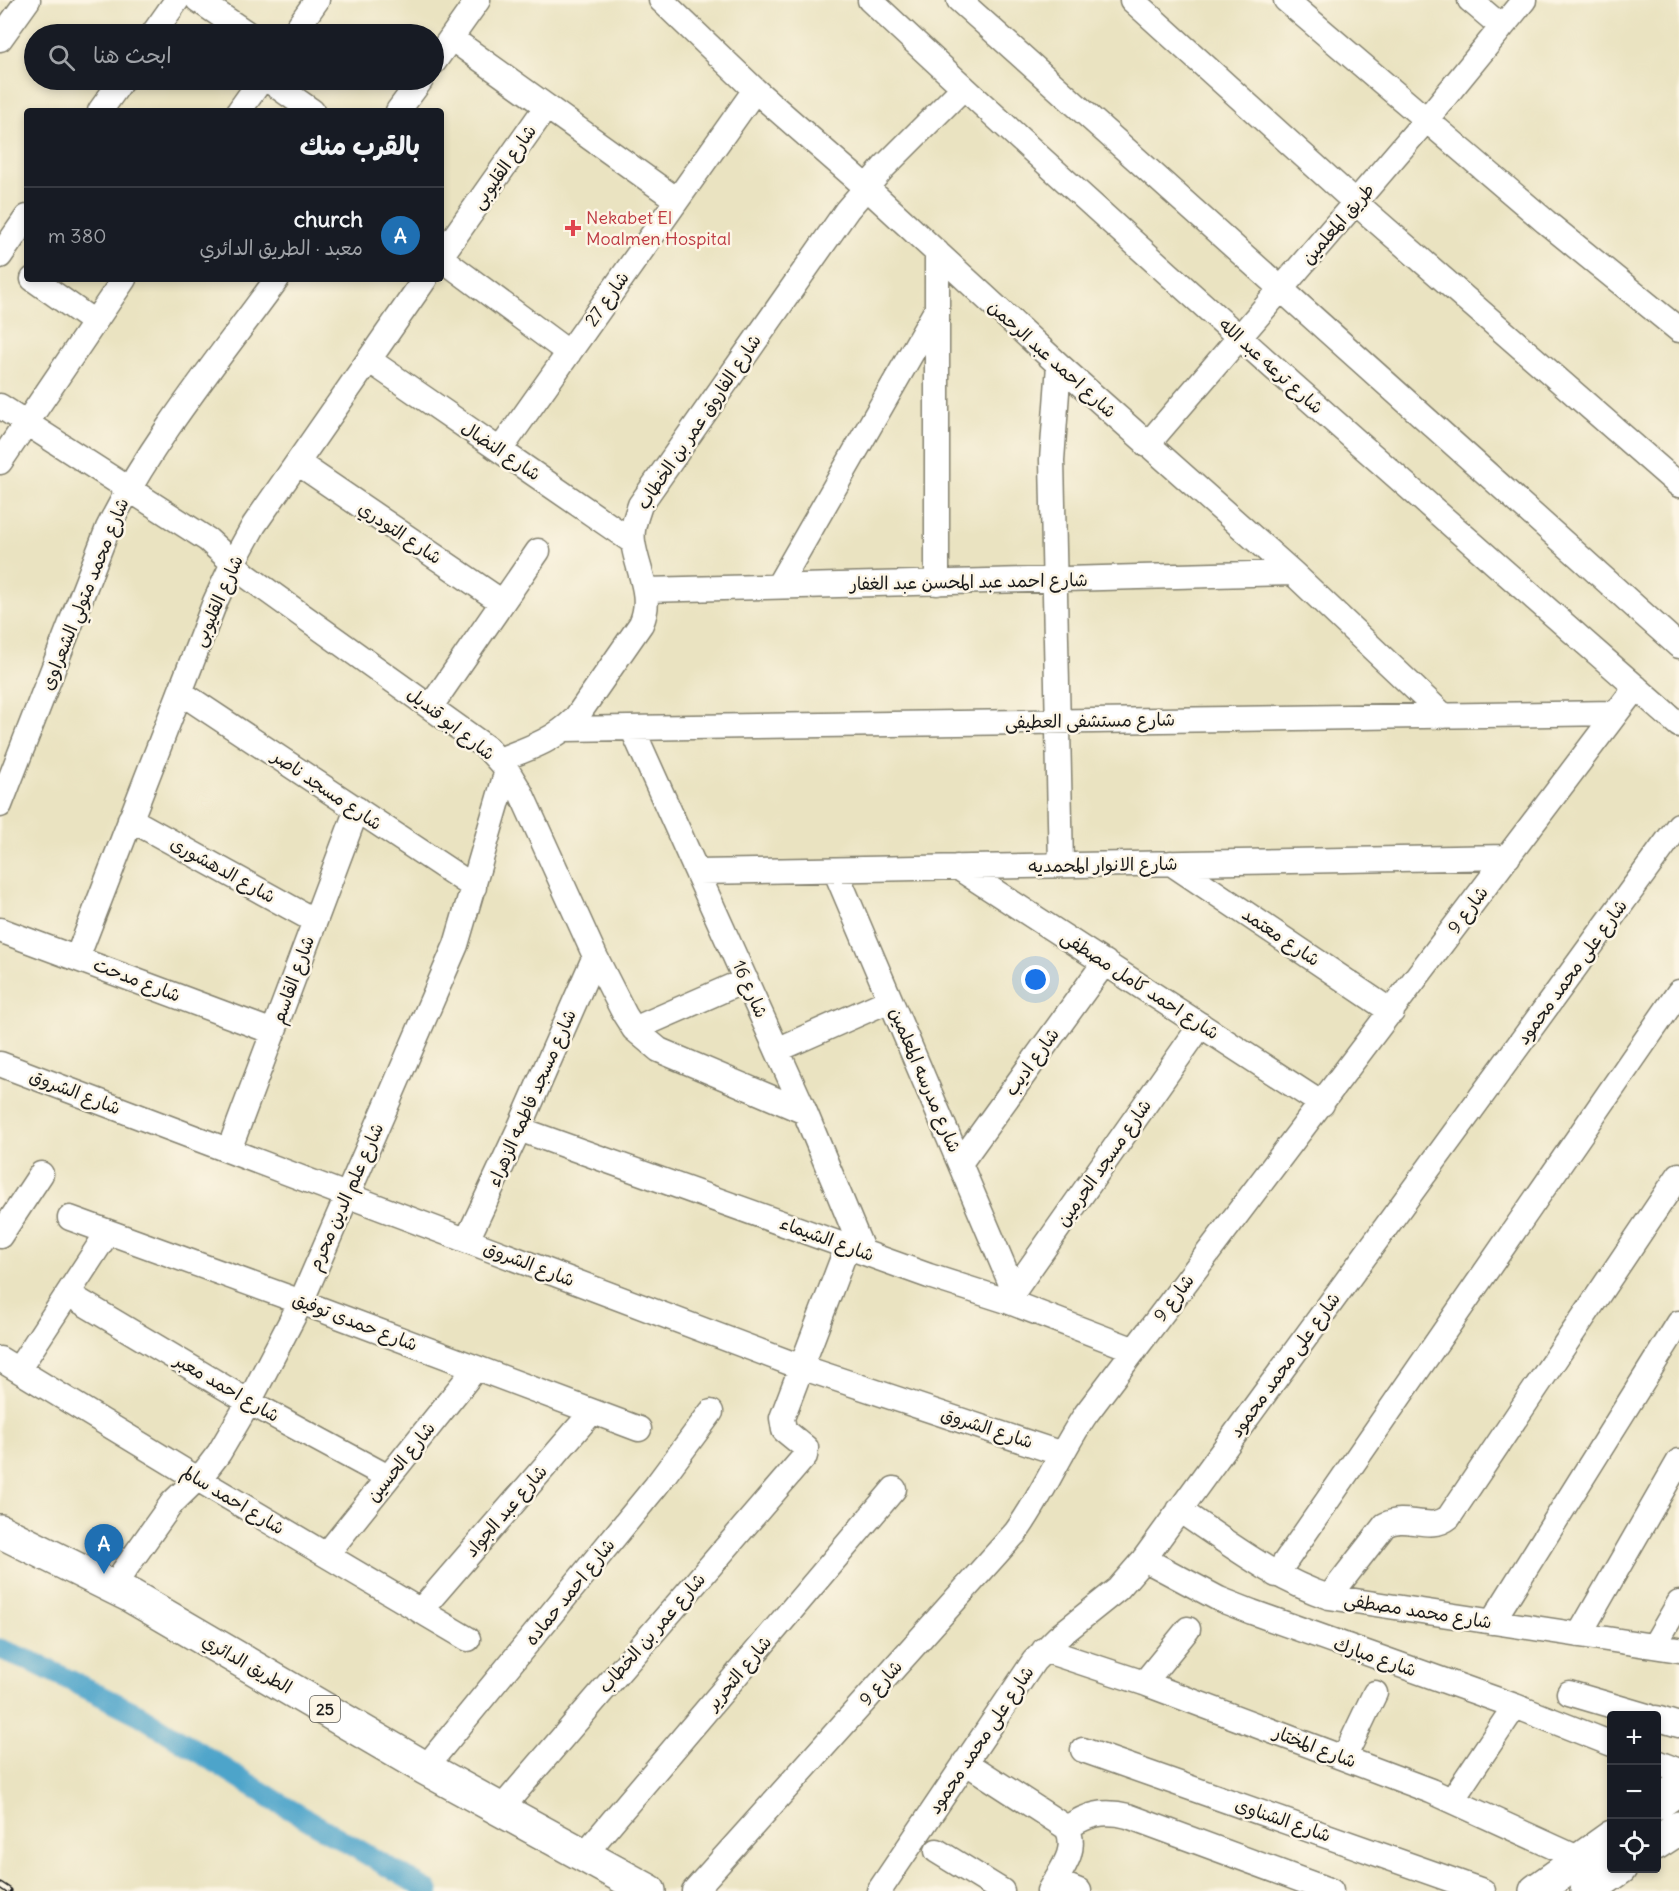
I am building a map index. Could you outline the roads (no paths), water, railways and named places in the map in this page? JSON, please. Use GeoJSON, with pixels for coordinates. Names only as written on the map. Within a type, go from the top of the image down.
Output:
{"type":"FeatureCollection","features":[{"type":"Feature","properties":{"kind":"highway","name":"الطريق الدائري"},"geometry":{"type":"LineString","coordinates":[[0,1531],[112,1586],[425,1768],[648,1891]]}},
{"type":"Feature","properties":{"kind":"highway","name":"الطريق الدائري"},"geometry":{"type":"LineString","coordinates":[[0,1554],[55,1578],[113,1608],[229,1674],[412,1784],[600,1891]]}},
{"type":"Feature","properties":{"kind":"highway"},"geometry":{"type":"LineString","coordinates":[[1661,1801],[1679,1788]]}},
{"type":"Feature","properties":{"kind":"highway"},"geometry":{"type":"LineString","coordinates":[[1661,1840],[1679,1828]]}},
{"type":"Feature","properties":{"kind":"highway"},"geometry":{"type":"LineString","coordinates":[[1536,1891],[1607,1840]]}},
{"type":"Feature","properties":{"kind":"highway"},"geometry":{"type":"LineString","coordinates":[[1587,1891],[1614,1873]]}},
{"type":"Feature","properties":{"kind":"street"},"geometry":{"type":"LineString","coordinates":[[0,39],[28,0]]}},
{"type":"Feature","properties":{"kind":"street"},"geometry":{"type":"LineString","coordinates":[[160,24],[177,0]]}},
{"type":"Feature","properties":{"kind":"street"},"geometry":{"type":"LineString","coordinates":[[198,0],[233,24]]}},
{"type":"Feature","properties":{"kind":"street"},"geometry":{"type":"LineString","coordinates":[[300,24],[317,0]]}},
{"type":"Feature","properties":{"kind":"street"},"geometry":{"type":"LineString","coordinates":[[444,48],[478,0]]}},
{"type":"Feature","properties":{"kind":"street","name":"شارع احمد عبد الرحمن"},"geometry":{"type":"LineString","coordinates":[[661,0],[755,90],[866,187],[1147,445],[1293,573],[1444,716]]}},
{"type":"Feature","properties":{"kind":"street","name":"شارع ترعه عبد الله"},"geometry":{"type":"LineString","coordinates":[[870,0],[963,88],[1239,337],[1679,725]]}},
{"type":"Feature","properties":{"kind":"street"},"geometry":{"type":"LineString","coordinates":[[959,0],[1679,646]]}},
{"type":"Feature","properties":{"kind":"street"},"geometry":{"type":"LineString","coordinates":[[1132,0],[1356,203],[1679,485]]}},
{"type":"Feature","properties":{"kind":"street"},"geometry":{"type":"LineString","coordinates":[[1286,0],[1546,222],[1679,330]]}},
{"type":"Feature","properties":{"kind":"street"},"geometry":{"type":"LineString","coordinates":[[1470,0],[1502,27]]}},
{"type":"Feature","properties":{"kind":"street","name":"طريق المعلمين"},"geometry":{"type":"LineString","coordinates":[[1147,445],[1356,203],[1524,0]]}},
{"type":"Feature","properties":{"kind":"street"},"geometry":{"type":"LineString","coordinates":[[451,38],[677,200]]}},
{"type":"Feature","properties":{"kind":"street","name":"شارع الفاروق عمر بن الخطاب"},"geometry":{"type":"LineString","coordinates":[[503,765],[544,743],[575,719],[641,624],[646,614],[646,590],[633,542],[633,529],[640,505],[829,234],[866,187],[963,88]]}},
{"type":"Feature","properties":{"kind":"street"},"geometry":{"type":"LineString","coordinates":[[102,108],[115,90]]}},
{"type":"Feature","properties":{"kind":"street"},"geometry":{"type":"LineString","coordinates":[[241,108],[254,90]]}},
{"type":"Feature","properties":{"kind":"street"},"geometry":{"type":"LineString","coordinates":[[282,90],[308,108]]}},
{"type":"Feature","properties":{"kind":"street"},"geometry":{"type":"LineString","coordinates":[[400,108],[414,90]]}},
{"type":"Feature","properties":{"kind":"street","name":"شارع 27"},"geometry":{"type":"LineString","coordinates":[[500,450],[755,90]]}},
{"type":"Feature","properties":{"kind":"street","name":"شارع القليوبى"},"geometry":{"type":"LineString","coordinates":[[444,253],[546,107]]}},
{"type":"Feature","properties":{"kind":"street"},"geometry":{"type":"LineString","coordinates":[[24,221],[0,256],[24,273]]}},
{"type":"Feature","properties":{"kind":"street"},"geometry":{"type":"LineString","coordinates":[[937,252],[935,312],[937,583]]}},
{"type":"Feature","properties":{"kind":"street"},"geometry":{"type":"LineString","coordinates":[[444,259],[569,353]]}},
{"type":"Feature","properties":{"kind":"street"},"geometry":{"type":"LineString","coordinates":[[37,282],[94,322]]}},
{"type":"Feature","properties":{"kind":"street"},"geometry":{"type":"LineString","coordinates":[[0,462],[24,423],[122,282]]}},
{"type":"Feature","properties":{"kind":"street","name":"شارع محمد متولي الشعراوى"},"geometry":{"type":"LineString","coordinates":[[0,805],[108,528],[128,489],[148,456],[274,282]]}},
{"type":"Feature","properties":{"kind":"street","name":"شارع القليوبى"},"geometry":{"type":"LineString","coordinates":[[77,957],[215,602],[233,563],[254,525],[423,282]]}},
{"type":"Feature","properties":{"kind":"street"},"geometry":{"type":"LineString","coordinates":[[778,586],[935,312]]}},
{"type":"Feature","properties":{"kind":"street","name":"شارع النضال"},"geometry":{"type":"LineString","coordinates":[[369,360],[633,542]]}},
{"type":"Feature","properties":{"kind":"street"},"geometry":{"type":"LineString","coordinates":[[1059,365],[1052,460],[1061,865]]}},
{"type":"Feature","properties":{"kind":"street","name":"شارع ابو قنديل"},"geometry":{"type":"LineString","coordinates":[[0,406],[208,540],[247,576],[474,737],[503,765],[521,793],[595,956],[625,1016],[634,1029],[659,1050],[805,1112]]}},
{"type":"Feature","properties":{"kind":"street","name":"شارع التودري"},"geometry":{"type":"LineString","coordinates":[[298,463],[502,602]]}},
{"type":"Feature","properties":{"kind":"street"},"geometry":{"type":"LineString","coordinates":[[431,706],[538,551]]}},
{"type":"Feature","properties":{"kind":"street","name":"شارع احمد عبد المحسن عبد الغفار"},"geometry":{"type":"LineString","coordinates":[[646,590],[1293,573]]}},
{"type":"Feature","properties":{"kind":"street","name":"شارع 9"},"geometry":{"type":"LineString","coordinates":[[694,1891],[1016,1533],[1042,1494],[1086,1414],[1636,687]]}},
{"type":"Feature","properties":{"kind":"street","name":"شارع مسجد ناصر"},"geometry":{"type":"LineString","coordinates":[[180,692],[474,887]]}},
{"type":"Feature","properties":{"kind":"street","name":"شارع مستشفى العطيفى"},"geometry":{"type":"LineString","coordinates":[[565,729],[1616,714]]}},
{"type":"Feature","properties":{"kind":"street","name":"شارع 16"},"geometry":{"type":"LineString","coordinates":[[632,728],[805,1112],[855,1249]]}},
{"type":"Feature","properties":{"kind":"street","name":"شارع علم الدين محرم"},"geometry":{"type":"LineString","coordinates":[[112,1586],[172,1503],[213,1462],[249,1402],[301,1302],[456,945],[474,887],[503,765]]}},
{"type":"Feature","properties":{"kind":"street","name":"شارع القاسم"},"geometry":{"type":"LineString","coordinates":[[229,1150],[357,809]]}},
{"type":"Feature","properties":{"kind":"street","name":"شارع الدهشورى"},"geometry":{"type":"LineString","coordinates":[[130,819],[315,921]]}},
{"type":"Feature","properties":{"kind":"street","name":"شارع على محمد محمود"},"geometry":{"type":"LineString","coordinates":[[879,1891],[1025,1674],[1044,1650],[1111,1596],[1144,1559],[1679,825]]}},
{"type":"Feature","properties":{"kind":"street","name":"شارع الانوار المحمديه"},"geometry":{"type":"LineString","coordinates":[[698,872],[1508,857]]}},
{"type":"Feature","properties":{"kind":"street","name":"شارع معتمد"},"geometry":{"type":"LineString","coordinates":[[1171,863],[1392,1012]]}},
{"type":"Feature","properties":{"kind":"street","name":"شارع احمد كامل مصطفى"},"geometry":{"type":"LineString","coordinates":[[957,867],[1322,1104]]}},
{"type":"Feature","properties":{"kind":"street","name":"شارع مدرسه المعلمين"},"geometry":{"type":"LineString","coordinates":[[835,870],[960,1163],[1010,1296]]}},
{"type":"Feature","properties":{"kind":"street","name":"شارع مدحت"},"geometry":{"type":"LineString","coordinates":[[0,930],[273,1032]]}},
{"type":"Feature","properties":{"kind":"street","name":"شارع مسجد فاطمه الزهراء"},"geometry":{"type":"LineString","coordinates":[[467,1240],[595,956]]}},
{"type":"Feature","properties":{"kind":"street","name":"شارع اديب"},"geometry":{"type":"LineString","coordinates":[[960,1163],[1105,962]]}},
{"type":"Feature","properties":{"kind":"street"},"geometry":{"type":"LineString","coordinates":[[634,1029],[746,980]]}},
{"type":"Feature","properties":{"kind":"street"},"geometry":{"type":"LineString","coordinates":[[1276,1575],[1679,992]]}},
{"type":"Feature","properties":{"kind":"street"},"geometry":{"type":"LineString","coordinates":[[777,1050],[890,1000]]}},
{"type":"Feature","properties":{"kind":"street","name":"شارع مسجد الحرمين"},"geometry":{"type":"LineString","coordinates":[[1010,1296],[1201,1025]]}},
{"type":"Feature","properties":{"kind":"street","name":"شارع الشروق"},"geometry":{"type":"LineString","coordinates":[[0,1064],[801,1367],[1062,1454]]}},
{"type":"Feature","properties":{"kind":"street","name":"شارع الشيماء"},"geometry":{"type":"LineString","coordinates":[[519,1129],[855,1249],[1010,1296],[1135,1350]]}},
{"type":"Feature","properties":{"kind":"street"},"geometry":{"type":"LineString","coordinates":[[0,1236],[41,1174]]}},
{"type":"Feature","properties":{"kind":"street"},"geometry":{"type":"LineString","coordinates":[[1329,1597],[1385,1525],[1395,1521],[1438,1524],[1449,1516],[1679,1175]]}},
{"type":"Feature","properties":{"kind":"street","name":"شارع حمدى توفيق"},"geometry":{"type":"LineString","coordinates":[[70,1218],[639,1429]]}},
{"type":"Feature","properties":{"kind":"street"},"geometry":{"type":"LineString","coordinates":[[9,1364],[68,1294],[108,1232]]}},
{"type":"Feature","properties":{"kind":"street"},"geometry":{"type":"LineString","coordinates":[[801,1367],[855,1249]]}},
{"type":"Feature","properties":{"kind":"street","name":"شارع احمد معبر"},"geometry":{"type":"LineString","coordinates":[[68,1294],[249,1402],[388,1477]]}},
{"type":"Feature","properties":{"kind":"street"},"geometry":{"type":"LineString","coordinates":[[1492,1622],[1679,1323]]}},
{"type":"Feature","properties":{"kind":"street","name":"شارع احمد سالم"},"geometry":{"type":"LineString","coordinates":[[9,1364],[195,1478],[468,1639]]}},
{"type":"Feature","properties":{"kind":"street","name":"شارع عمر بن الخطاب"},"geometry":{"type":"LineString","coordinates":[[500,1810],[805,1456],[806,1448],[784,1430],[782,1424],[782,1418],[801,1367]]}},
{"type":"Feature","properties":{"kind":"street","name":"شارع الحسين"},"geometry":{"type":"LineString","coordinates":[[326,1555],[476,1368]]}},
{"type":"Feature","properties":{"kind":"street","name":"شارع عبد الجواد"},"geometry":{"type":"LineString","coordinates":[[420,1611],[592,1412]]}},
{"type":"Feature","properties":{"kind":"street","name":"شارع احمد حماده"},"geometry":{"type":"LineString","coordinates":[[425,1768],[635,1512],[711,1412]]}},
{"type":"Feature","properties":{"kind":"street"},"geometry":{"type":"LineString","coordinates":[[1579,1635],[1679,1461]]}},
{"type":"Feature","properties":{"kind":"street","name":"شارع التحرير"},"geometry":{"type":"LineString","coordinates":[[583,1856],[894,1489]]}},
{"type":"Feature","properties":{"kind":"street","name":"شارع محمد مصطفى"},"geometry":{"type":"LineString","coordinates":[[1179,1510],[1276,1575],[1329,1597],[1679,1650]]}},
{"type":"Feature","properties":{"kind":"street","name":"شارع مبارك"},"geometry":{"type":"LineString","coordinates":[[1144,1559],[1219,1599],[1515,1706],[1607,1742]]}},
{"type":"Feature","properties":{"kind":"street"},"geometry":{"type":"LineString","coordinates":[[1654,1646],[1679,1603]]}},
{"type":"Feature","properties":{"kind":"street"},"geometry":{"type":"LineString","coordinates":[[1144,1683],[1188,1629]]}},
{"type":"Feature","properties":{"kind":"street","name":"شارع المختار"},"geometry":{"type":"LineString","coordinates":[[1044,1650],[1144,1683],[1452,1800],[1580,1859]]}},
{"type":"Feature","properties":{"kind":"street"},"geometry":{"type":"LineString","coordinates":[[1344,1758],[1375,1693]]}},
{"type":"Feature","properties":{"kind":"street"},"geometry":{"type":"LineString","coordinates":[[1569,1693],[1630,1711]]}},
{"type":"Feature","properties":{"kind":"street"},"geometry":{"type":"LineString","coordinates":[[1452,1800],[1515,1706]]}},
{"type":"Feature","properties":{"kind":"street"},"geometry":{"type":"LineString","coordinates":[[1661,1720],[1679,1725]]}},
{"type":"Feature","properties":{"kind":"street","name":"شارع الشناوى"},"geometry":{"type":"LineString","coordinates":[[1083,1750],[1483,1891]]}},
{"type":"Feature","properties":{"kind":"street"},"geometry":{"type":"LineString","coordinates":[[965,1762],[1067,1828],[1072,1846],[1052,1886],[1079,1891]]}},
{"type":"Feature","properties":{"kind":"street"},"geometry":{"type":"LineString","coordinates":[[1661,1764],[1679,1771]]}},
{"type":"Feature","properties":{"kind":"street"},"geometry":{"type":"LineString","coordinates":[[1067,1828],[1089,1815],[1102,1812],[1128,1816],[1331,1891]]}},
{"type":"Feature","properties":{"kind":"street"},"geometry":{"type":"LineString","coordinates":[[937,1851],[1002,1891]]}},
{"type":"Feature","properties":{"kind":"waterway"},"geometry":{"type":"LineString","coordinates":[[0,1649],[33,1662],[140,1715],[281,1804],[429,1891]]}},
{"type":"Feature","properties":{"kind":"railway"},"geometry":{"type":"LineString","coordinates":[[0,1885],[9,1891]]}},
{"type":"Feature","properties":{"kind":"place","name":"Nekabet El Moalmen Hospital"},"geometry":{"type":"Point","coordinates":[573,228]}},
{"type":"Feature","properties":{"kind":"place","name":"church"},"geometry":{"type":"Point","coordinates":[104,1574]}}]}
